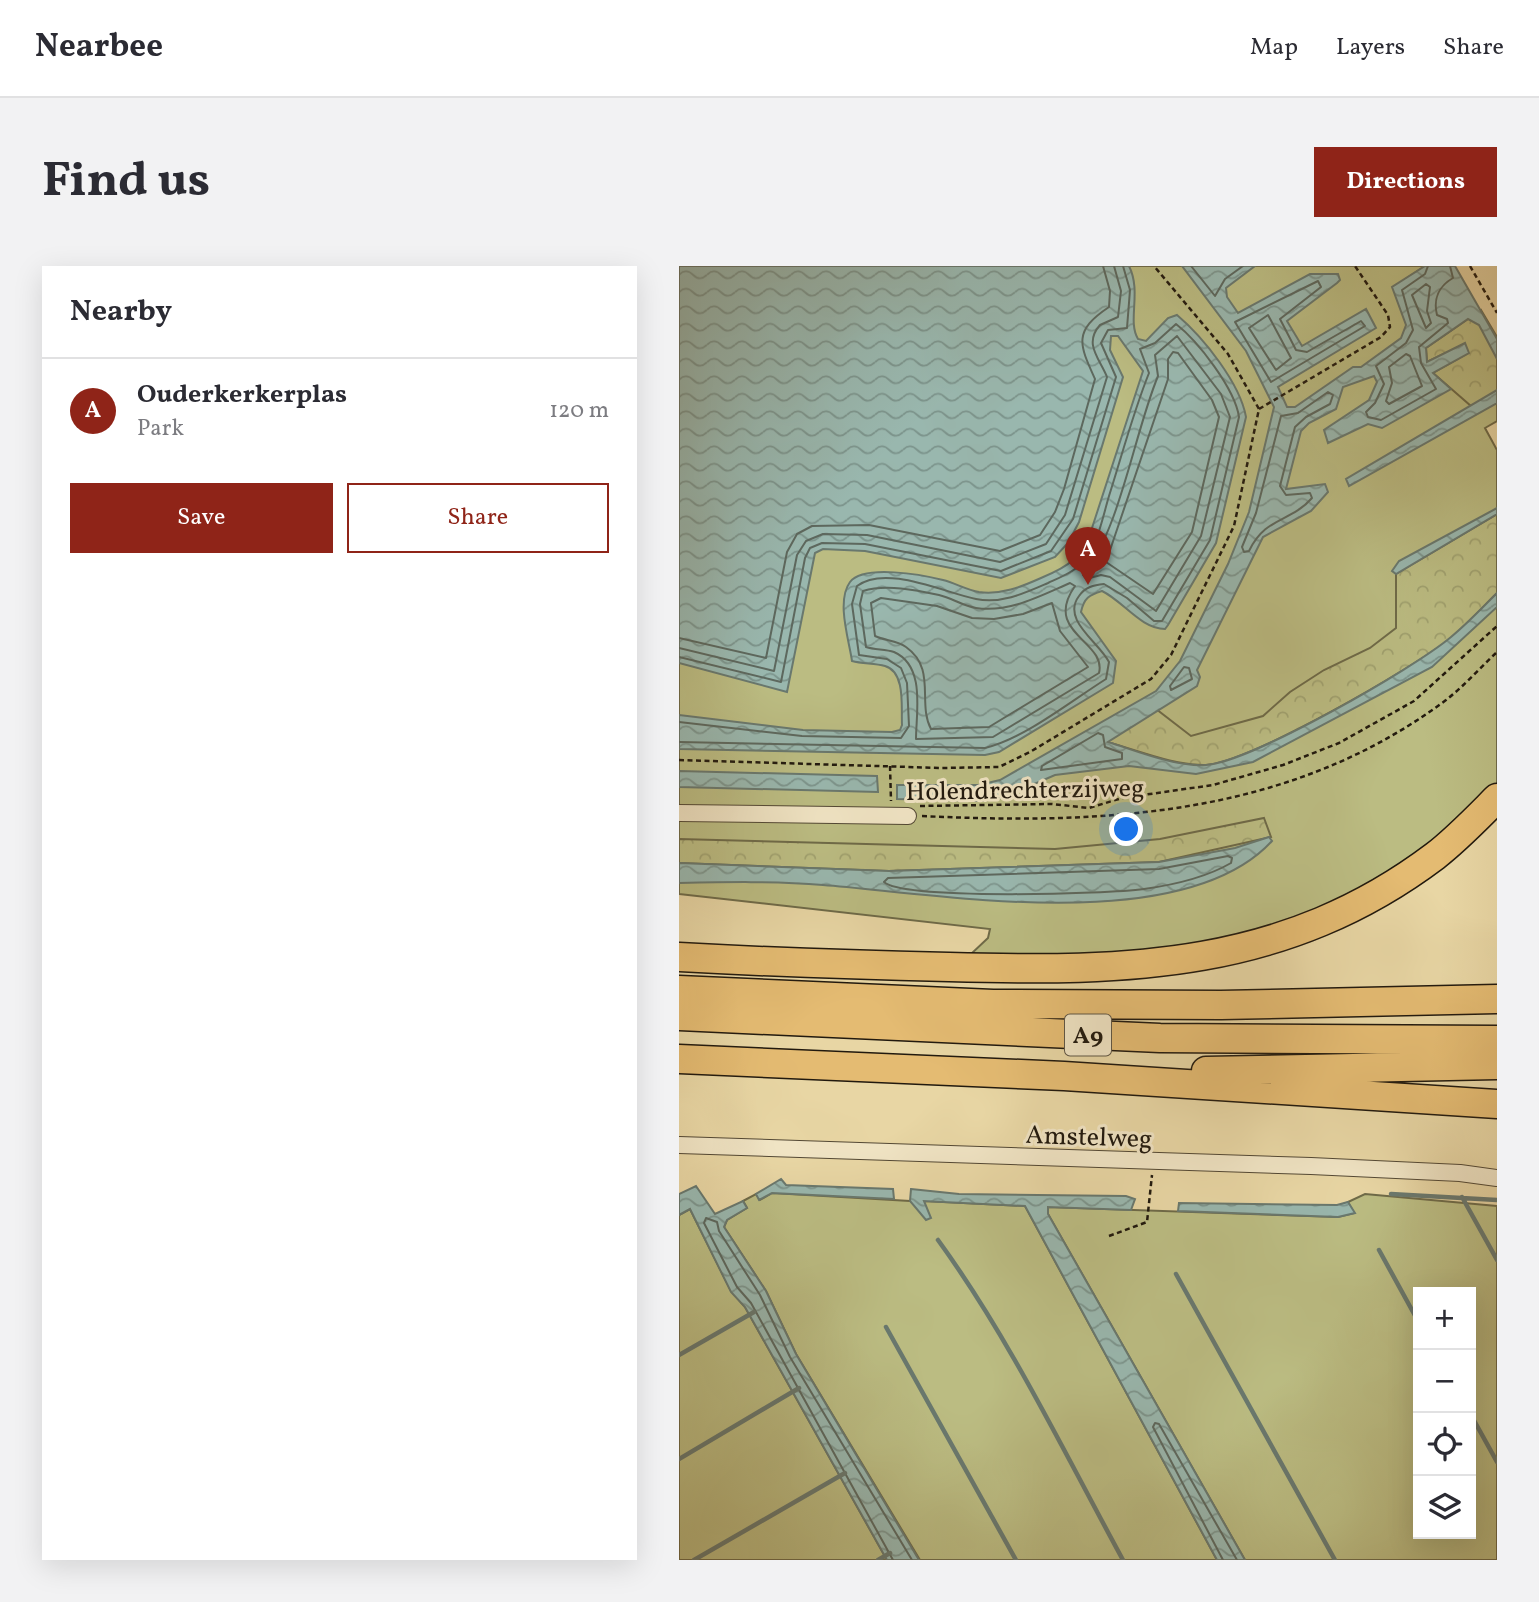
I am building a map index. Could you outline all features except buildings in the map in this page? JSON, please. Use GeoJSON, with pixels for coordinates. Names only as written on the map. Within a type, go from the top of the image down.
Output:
{"type":"FeatureCollection","features":[{"type":"Feature","properties":{"kind":"highway"},"geometry":{"type":"LineString","coordinates":[[679,957],[782,963],[1089,969],[1142,966],[1237,951],[1303,928],[1384,889],[1435,855],[1497,798]]}},
{"type":"Feature","properties":{"kind":"highway","name":"A9"},"geometry":{"type":"LineString","coordinates":[[679,990],[1007,1004],[1221,1005],[1497,999]]}},
{"type":"Feature","properties":{"kind":"highway","name":"A9"},"geometry":{"type":"LineString","coordinates":[[679,1016],[1160,1038],[1497,1040]]}},
{"type":"Feature","properties":{"kind":"highway","name":"A9"},"geometry":{"type":"LineString","coordinates":[[679,1059],[1064,1076],[1497,1104]]}},
{"type":"Feature","properties":{"kind":"highway","name":"A9"},"geometry":{"type":"LineString","coordinates":[[1064,1076],[1304,1067],[1497,1065]]}},
{"type":"Feature","properties":{"kind":"street","name":"Holendrechterzijweg"},"geometry":{"type":"LineString","coordinates":[[679,813],[890,816],[913,811]]}},
{"type":"Feature","properties":{"kind":"street","name":"Amstelweg"},"geometry":{"type":"LineString","coordinates":[[679,1145],[1459,1173],[1497,1178]]}},
{"type":"Feature","properties":{"kind":"path"},"geometry":{"type":"LineString","coordinates":[[679,760],[999,766],[1030,752],[1151,679],[1171,655],[1234,526],[1259,409],[1228,354],[1154,266]]}},
{"type":"Feature","properties":{"kind":"path"},"geometry":{"type":"LineString","coordinates":[[1259,409],[1381,337],[1390,327],[1388,315],[1355,266]]}},
{"type":"Feature","properties":{"kind":"path"},"geometry":{"type":"LineString","coordinates":[[1470,266],[1497,313]]}},
{"type":"Feature","properties":{"kind":"path"},"geometry":{"type":"LineString","coordinates":[[913,811],[1052,804],[1089,808],[1122,798],[1213,785],[1283,765],[1339,744],[1414,701],[1497,626]]}},
{"type":"Feature","properties":{"kind":"path","name":"Holendrechterzijweg"},"geometry":{"type":"LineString","coordinates":[[913,811],[1020,819],[1134,816],[1253,794],[1359,754],[1447,699],[1497,652]]}},
{"type":"Feature","properties":{"kind":"path"},"geometry":{"type":"LineString","coordinates":[[890,766],[890,816]]}},
{"type":"Feature","properties":{"kind":"path"},"geometry":{"type":"LineString","coordinates":[[1109,1236],[1147,1222],[1153,1163]]}},
{"type":"Feature","properties":{"kind":"green space"},"geometry":{"type":"Polygon","coordinates":[[[679,266],[1425,266],[1404,280],[1472,405],[1497,393],[1497,421],[1485,428],[1497,450],[1497,785],[1405,862],[1343,900],[1292,921],[1241,936],[1188,946],[1081,954],[971,954],[988,938],[990,929],[679,894],[679,266]]]}},
{"type":"Feature","properties":{"kind":"green space"},"geometry":{"type":"Polygon","coordinates":[[[1481,310],[1497,337],[1497,393],[1471,406],[1433,373],[1468,353],[1464,344],[1427,362],[1426,348],[1481,310]]]}},
{"type":"Feature","properties":{"kind":"green space"},"geometry":{"type":"Polygon","coordinates":[[[1497,514],[1497,593],[1451,638],[1369,691],[1258,748],[1206,765],[1169,760],[1107,742],[1156,709],[1191,736],[1263,716],[1290,692],[1324,670],[1370,648],[1396,628],[1396,574],[1497,514]]]}},
{"type":"Feature","properties":{"kind":"green space"},"geometry":{"type":"Polygon","coordinates":[[[1264,818],[1271,837],[1159,862],[889,871],[679,863],[679,839],[1055,849],[1160,839],[1264,818]]]}},
{"type":"Feature","properties":{"kind":"green space"},"geometry":{"type":"Polygon","coordinates":[[[772,1193],[910,1201],[917,1206],[923,1201],[1025,1206],[1217,1560],[920,1560],[796,1354],[766,1291],[724,1227],[727,1220],[747,1208],[743,1201],[756,1194],[760,1200],[772,1193]]]}},
{"type":"Feature","properties":{"kind":"green space"},"geometry":{"type":"Polygon","coordinates":[[[1365,1194],[1497,1206],[1497,1560],[1245,1560],[1048,1214],[1047,1207],[1338,1217],[1354,1213],[1348,1202],[1365,1194]]]}},
{"type":"Feature","properties":{"kind":"green space"},"geometry":{"type":"Polygon","coordinates":[[[690,1209],[731,1291],[745,1307],[887,1560],[679,1560],[679,1215],[690,1209]]]}},
{"type":"Feature","properties":{"kind":"water"},"geometry":{"type":"Polygon","coordinates":[[[679,266],[1129,266],[1133,276],[1134,324],[1138,339],[1146,341],[1168,318],[1177,315],[1198,335],[1219,362],[1236,390],[1246,417],[1216,543],[1168,625],[1165,629],[1156,628],[1140,620],[1102,591],[1090,596],[1081,612],[1116,661],[1113,683],[999,752],[985,755],[679,749],[679,715],[803,730],[900,730],[902,700],[896,675],[885,666],[852,661],[844,610],[844,599],[850,582],[868,573],[894,572],[943,580],[979,592],[995,592],[1026,584],[1067,565],[1083,547],[1092,528],[1143,371],[1118,336],[1111,336],[1110,350],[1123,377],[1079,522],[1068,543],[1055,557],[1001,578],[865,551],[823,549],[815,553],[787,692],[679,663],[679,266]]]}},
{"type":"Feature","properties":{"kind":"water"},"geometry":{"type":"Polygon","coordinates":[[[1182,266],[1255,266],[1226,288],[1227,297],[1238,313],[1310,274],[1338,274],[1340,280],[1337,283],[1287,321],[1302,346],[1366,309],[1376,328],[1278,387],[1287,407],[1295,407],[1353,367],[1361,367],[1401,338],[1406,325],[1392,287],[1425,266],[1455,266],[1497,339],[1497,359],[1479,325],[1468,319],[1426,348],[1427,362],[1465,343],[1469,353],[1433,373],[1451,389],[1382,428],[1368,424],[1328,443],[1324,430],[1369,400],[1377,382],[1374,376],[1343,387],[1336,409],[1309,423],[1301,431],[1286,489],[1325,484],[1328,492],[1311,511],[1263,537],[1197,670],[1200,677],[1197,686],[1108,742],[1182,764],[1206,765],[1228,760],[1293,732],[1403,670],[1451,637],[1497,593],[1497,607],[1432,667],[1253,762],[1196,774],[1129,766],[1055,775],[1002,798],[981,801],[897,799],[897,785],[979,785],[1000,780],[1156,691],[1180,661],[1228,564],[1249,512],[1274,407],[1246,351],[1182,266]]]}},
{"type":"Feature","properties":{"kind":"water"},"geometry":{"type":"Polygon","coordinates":[[[1497,390],[1497,403],[1349,486],[1346,479],[1497,390]]]}},
{"type":"Feature","properties":{"kind":"water"},"geometry":{"type":"Polygon","coordinates":[[[1497,508],[1497,514],[1396,574],[1392,571],[1399,561],[1497,508]]]}},
{"type":"Feature","properties":{"kind":"water"},"geometry":{"type":"Polygon","coordinates":[[[679,771],[877,776],[878,792],[679,787],[679,771]]]}},
{"type":"Feature","properties":{"kind":"water"},"geometry":{"type":"Polygon","coordinates":[[[1269,837],[1272,841],[1232,871],[1181,890],[1122,900],[1058,903],[993,901],[805,884],[679,883],[679,863],[889,871],[1159,862],[1235,848],[1269,837]]]}},
{"type":"Feature","properties":{"kind":"water"},"geometry":{"type":"Polygon","coordinates":[[[781,1179],[786,1185],[893,1189],[894,1199],[772,1193],[759,1200],[756,1194],[781,1179]]]}},
{"type":"Feature","properties":{"kind":"water"},"geometry":{"type":"Polygon","coordinates":[[[696,1186],[715,1214],[743,1201],[747,1208],[727,1220],[724,1227],[766,1291],[796,1354],[919,1560],[887,1560],[745,1307],[731,1292],[690,1209],[679,1215],[679,1194],[696,1186]]]}},
{"type":"Feature","properties":{"kind":"water"},"geometry":{"type":"Polygon","coordinates":[[[911,1189],[959,1194],[1126,1196],[1135,1199],[1131,1210],[1048,1207],[1048,1214],[1245,1560],[1217,1560],[1025,1206],[924,1201],[931,1218],[926,1220],[910,1201],[911,1189]]]}},
{"type":"Feature","properties":{"kind":"water"},"geometry":{"type":"Polygon","coordinates":[[[1348,1202],[1355,1213],[1338,1217],[1178,1211],[1179,1203],[1337,1205],[1348,1202]]]}},
{"type":"Feature","properties":{"kind":"waterway"},"geometry":{"type":"LineString","coordinates":[[1391,1194],[1497,1200]]}},
{"type":"Feature","properties":{"kind":"waterway"},"geometry":{"type":"LineString","coordinates":[[1462,1197],[1497,1260]]}},
{"type":"Feature","properties":{"kind":"waterway"},"geometry":{"type":"LineString","coordinates":[[938,1240],[1013,1356],[1123,1560]]}},
{"type":"Feature","properties":{"kind":"waterway"},"geometry":{"type":"LineString","coordinates":[[1379,1250],[1413,1312]]}},
{"type":"Feature","properties":{"kind":"waterway"},"geometry":{"type":"LineString","coordinates":[[1176,1274],[1335,1560]]}},
{"type":"Feature","properties":{"kind":"waterway"},"geometry":{"type":"LineString","coordinates":[[679,1355],[754,1312]]}},
{"type":"Feature","properties":{"kind":"waterway"},"geometry":{"type":"LineString","coordinates":[[886,1327],[1016,1560]]}},
{"type":"Feature","properties":{"kind":"waterway"},"geometry":{"type":"LineString","coordinates":[[679,1459],[799,1388]]}},
{"type":"Feature","properties":{"kind":"waterway"},"geometry":{"type":"LineString","coordinates":[[1476,1424],[1497,1462]]}},
{"type":"Feature","properties":{"kind":"waterway"},"geometry":{"type":"LineString","coordinates":[[694,1560],[845,1473]]}},
{"type":"Feature","properties":{"kind":"waterway"},"geometry":{"type":"LineString","coordinates":[[878,1560],[890,1553]]}},
{"type":"Feature","properties":{"kind":"place","name":"Ouderkerkerplas"},"geometry":{"type":"Point","coordinates":[1088,585]}}]}
